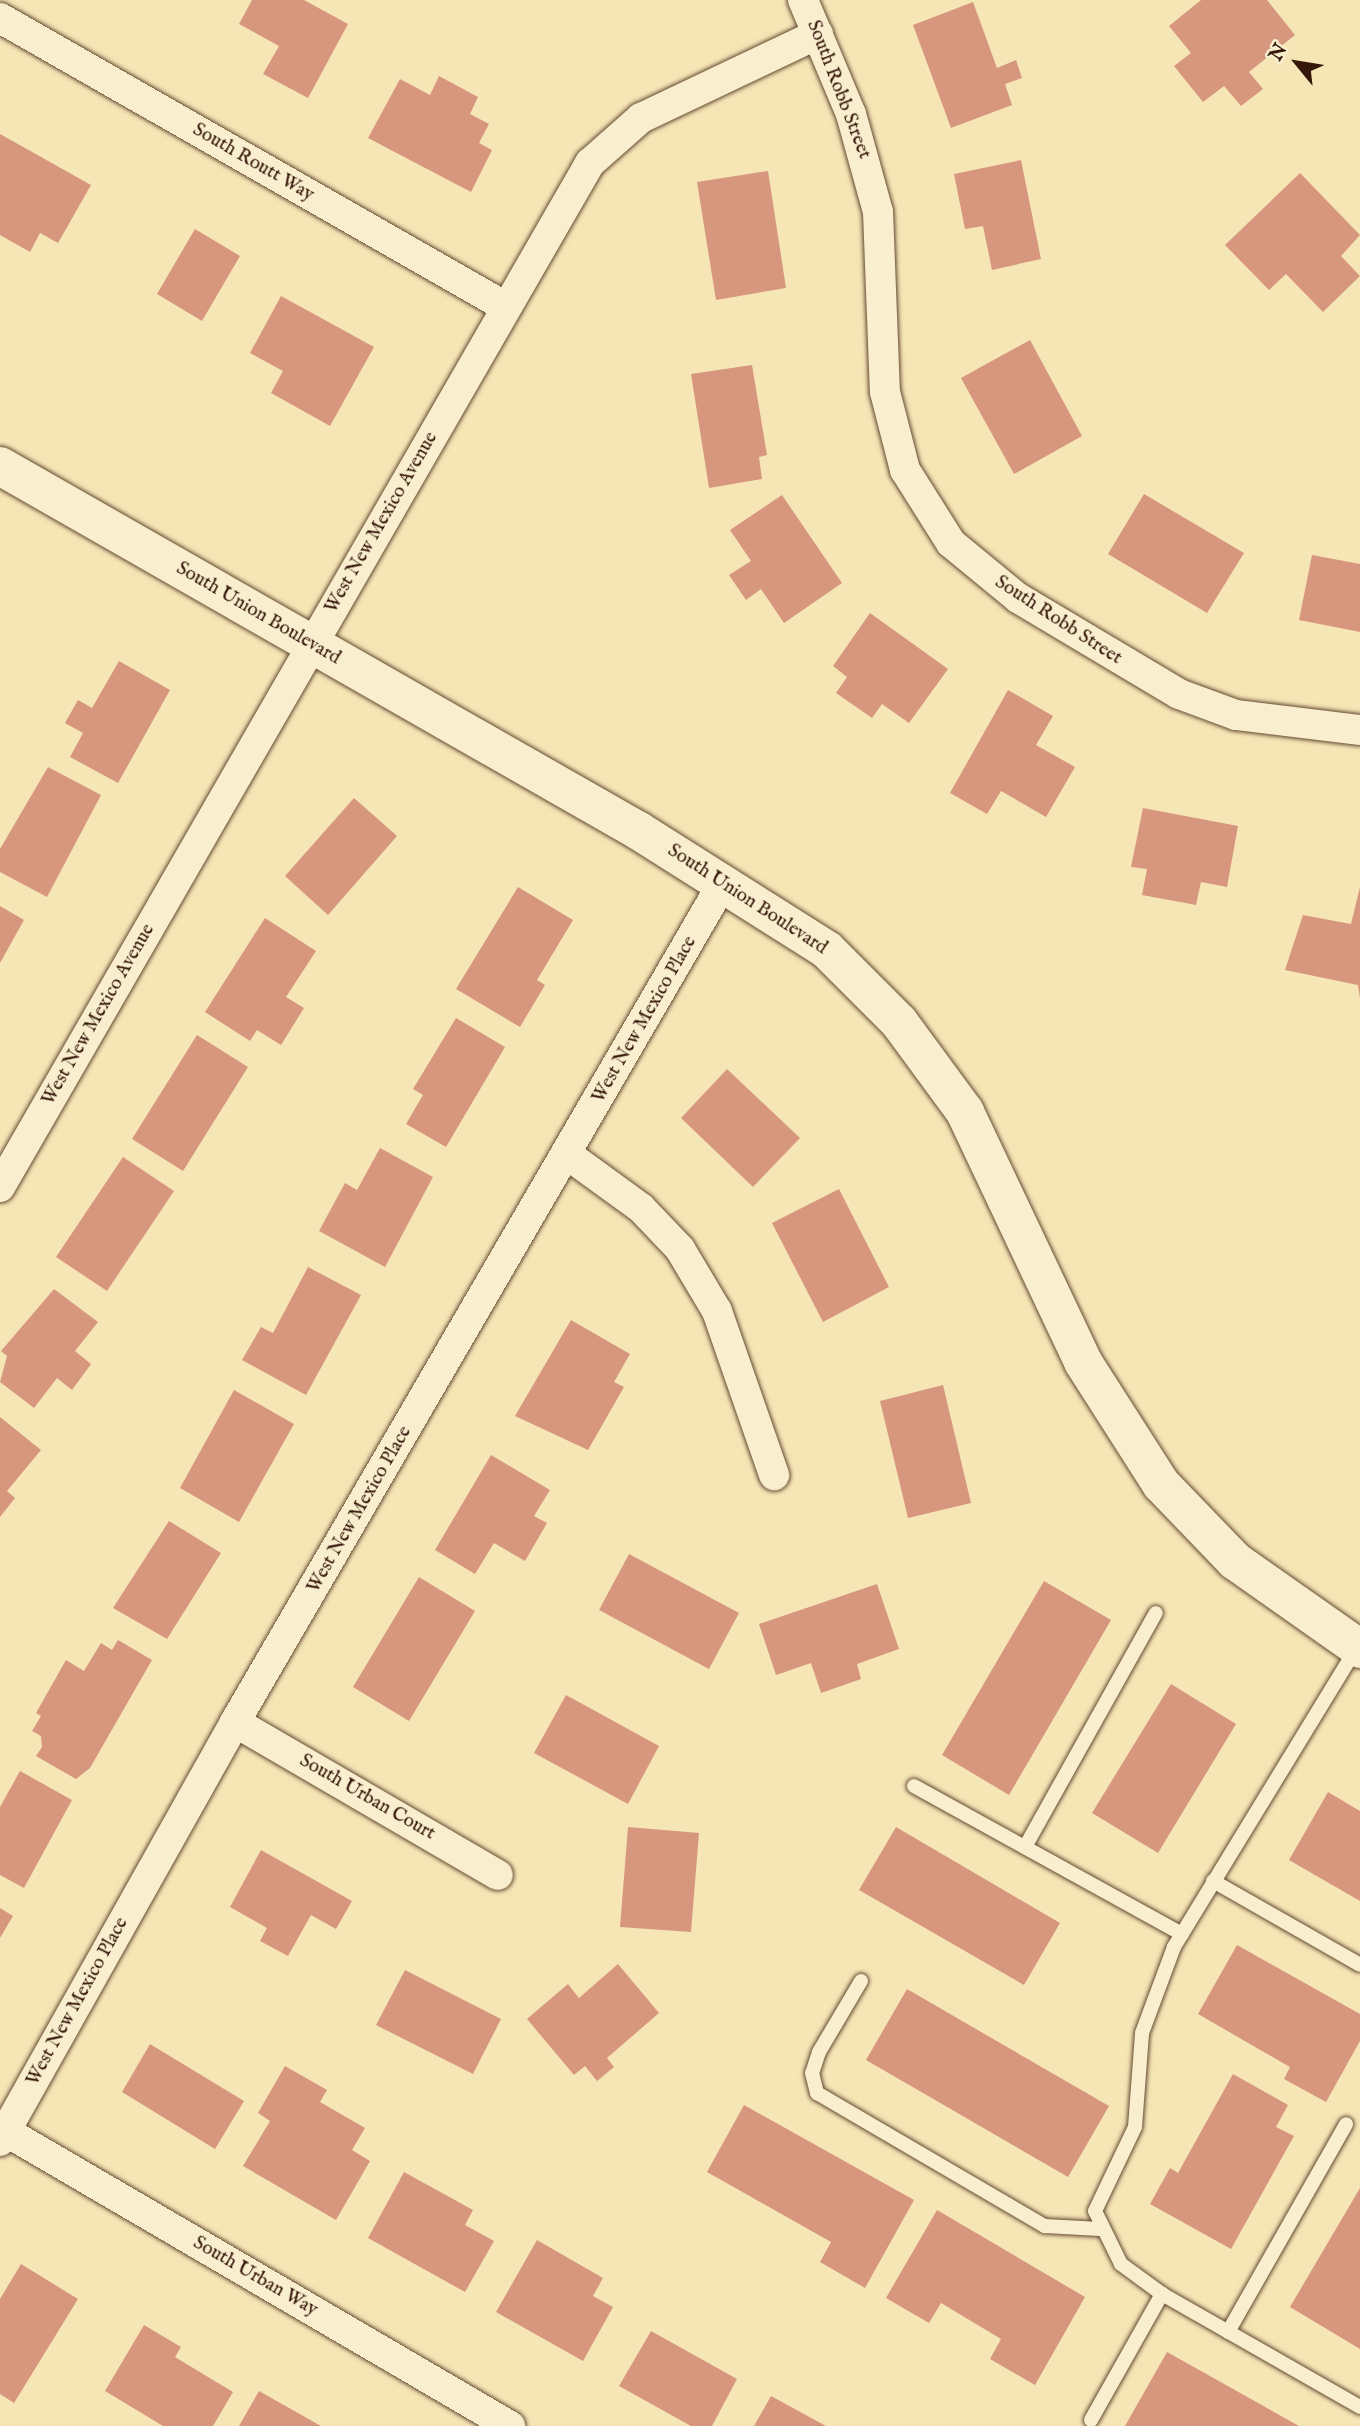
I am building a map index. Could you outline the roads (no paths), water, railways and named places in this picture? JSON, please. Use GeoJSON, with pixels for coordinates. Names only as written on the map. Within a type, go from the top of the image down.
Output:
{"type":"FeatureCollection","features":[{"type":"Feature","properties":{"kind":"main road","name":"South Union Boulevard"},"geometry":{"type":"LineString","coordinates":[[0,466],[724,881],[827,950],[934,1067],[994,1166],[1108,1409],[1161,1484],[1235,1561],[1359,1648]]}},
{"type":"Feature","properties":{"kind":"street","name":"South Robb Street"},"geometry":{"type":"LineString","coordinates":[[803,0],[855,127],[878,212],[884,378],[894,430],[905,470],[951,543],[1018,598],[1180,694],[1236,715],[1360,730]]}},
{"type":"Feature","properties":{"kind":"street","name":"South Routt Way"},"geometry":{"type":"LineString","coordinates":[[0,18],[506,307]]}},
{"type":"Feature","properties":{"kind":"street","name":"West New Mexico Avenue"},"geometry":{"type":"LineString","coordinates":[[0,1186],[506,307],[561,205],[612,138],[641,118],[818,34]]}},
{"type":"Feature","properties":{"kind":"street","name":"West New Mexico Place"},"geometry":{"type":"LineString","coordinates":[[2,2133],[235,1722],[568,1154],[724,881]]}},
{"type":"Feature","properties":{"kind":"street"},"geometry":{"type":"LineString","coordinates":[[568,1154],[642,1208],[698,1277],[736,1357],[774,1475]]}},
{"type":"Feature","properties":{"kind":"street","name":"South Urban Court"},"geometry":{"type":"LineString","coordinates":[[235,1722],[498,1875]]}},
{"type":"Feature","properties":{"kind":"street","name":"South Urban Way"},"geometry":{"type":"LineString","coordinates":[[2,2133],[510,2426]]}},
{"type":"Feature","properties":{"kind":"lane"},"geometry":{"type":"LineString","coordinates":[[1025,1847],[1156,1613]]}},
{"type":"Feature","properties":{"kind":"lane"},"geometry":{"type":"LineString","coordinates":[[1359,1648],[1182,1934],[1142,2033],[1135,2127],[1096,2211],[1100,2229],[1121,2264],[1162,2294],[1360,2407]]}},
{"type":"Feature","properties":{"kind":"lane"},"geometry":{"type":"LineString","coordinates":[[914,1786],[1182,1934]]}},
{"type":"Feature","properties":{"kind":"lane"},"geometry":{"type":"LineString","coordinates":[[1213,1881],[1360,1965]]}},
{"type":"Feature","properties":{"kind":"lane"},"geometry":{"type":"LineString","coordinates":[[861,1981],[819,2052],[813,2073],[817,2093],[1045,2226],[1100,2229]]}},
{"type":"Feature","properties":{"kind":"lane"},"geometry":{"type":"LineString","coordinates":[[1228,2332],[1346,2124]]}},
{"type":"Feature","properties":{"kind":"lane"},"geometry":{"type":"LineString","coordinates":[[1091,2420],[1162,2294]]}}]}
